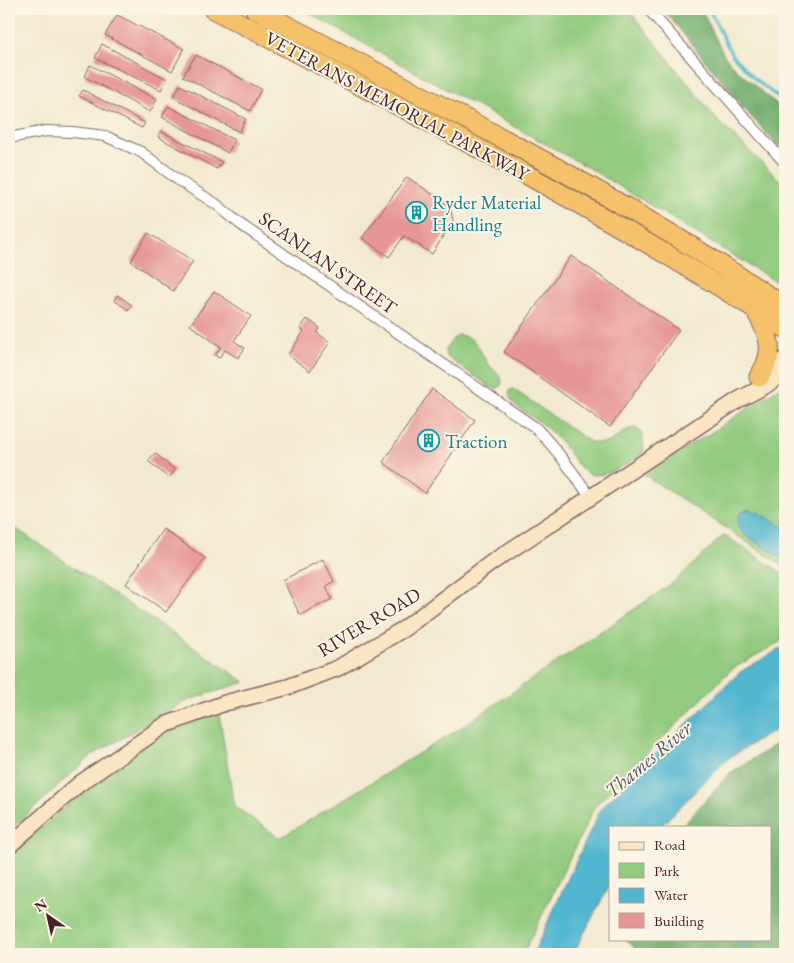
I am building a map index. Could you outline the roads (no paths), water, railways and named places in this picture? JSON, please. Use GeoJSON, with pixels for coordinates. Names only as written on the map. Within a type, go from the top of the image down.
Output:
{"type":"FeatureCollection","features":[{"type":"Feature","properties":{"kind":"highway","name":"VETERANS MEMORIAL PARKWAY"},"geometry":{"type":"LineString","coordinates":[[213,9],[511,165],[653,245],[785,328]]}},
{"type":"Feature","properties":{"kind":"highway","name":"VETERANS MEMORIAL PARKWAY"},"geometry":{"type":"LineString","coordinates":[[255,9],[484,128],[656,224],[785,307]]}},
{"type":"Feature","properties":{"kind":"highway"},"geometry":{"type":"LineString","coordinates":[[754,308],[767,332],[770,347],[766,367],[760,377]]}},
{"type":"Feature","properties":{"kind":"street"},"geometry":{"type":"LineString","coordinates":[[648,9],[785,163]]}},
{"type":"Feature","properties":{"kind":"street","name":"SCANLAN STREET"},"geometry":{"type":"LineString","coordinates":[[9,138],[46,131],[73,132],[106,136],[140,152],[180,182],[216,204],[240,224],[536,428],[565,461],[591,498]]}},
{"type":"Feature","properties":{"kind":"street","name":"RIVER ROAD"},"geometry":{"type":"LineString","coordinates":[[738,400],[760,377],[785,359]]}},
{"type":"Feature","properties":{"kind":"street","name":"RIVER ROAD"},"geometry":{"type":"LineString","coordinates":[[9,846],[79,784],[165,725],[226,702],[288,687],[338,668],[405,628],[490,563],[738,400],[785,372]]}},
{"type":"Feature","properties":{"kind":"water"},"geometry":{"type":"Polygon","coordinates":[[[747,509],[760,513],[785,528],[785,560],[745,535],[738,524],[739,515],[747,509]]]}},
{"type":"Feature","properties":{"kind":"water"},"geometry":{"type":"Polygon","coordinates":[[[785,646],[785,724],[727,759],[661,826],[609,826],[609,886],[573,954],[533,954],[601,808],[740,672],[785,646]]]}},
{"type":"Feature","properties":{"kind":"waterway"},"geometry":{"type":"LineString","coordinates":[[709,9],[732,55],[756,80],[785,103]]}},
{"type":"Feature","properties":{"kind":"waterway"},"geometry":{"type":"LineString","coordinates":[[737,940],[752,954]]}},
{"type":"Feature","properties":{"kind":"place","name":"Ryder Material Handling"},"geometry":{"type":"Point","coordinates":[416,213]}},
{"type":"Feature","properties":{"kind":"place","name":"Traction"},"geometry":{"type":"Point","coordinates":[429,441]}},
{"type":"Feature","properties":{"kind":"water label","name":"Thames River"},"geometry":{"type":"Point","coordinates":[648,759]}}]}
